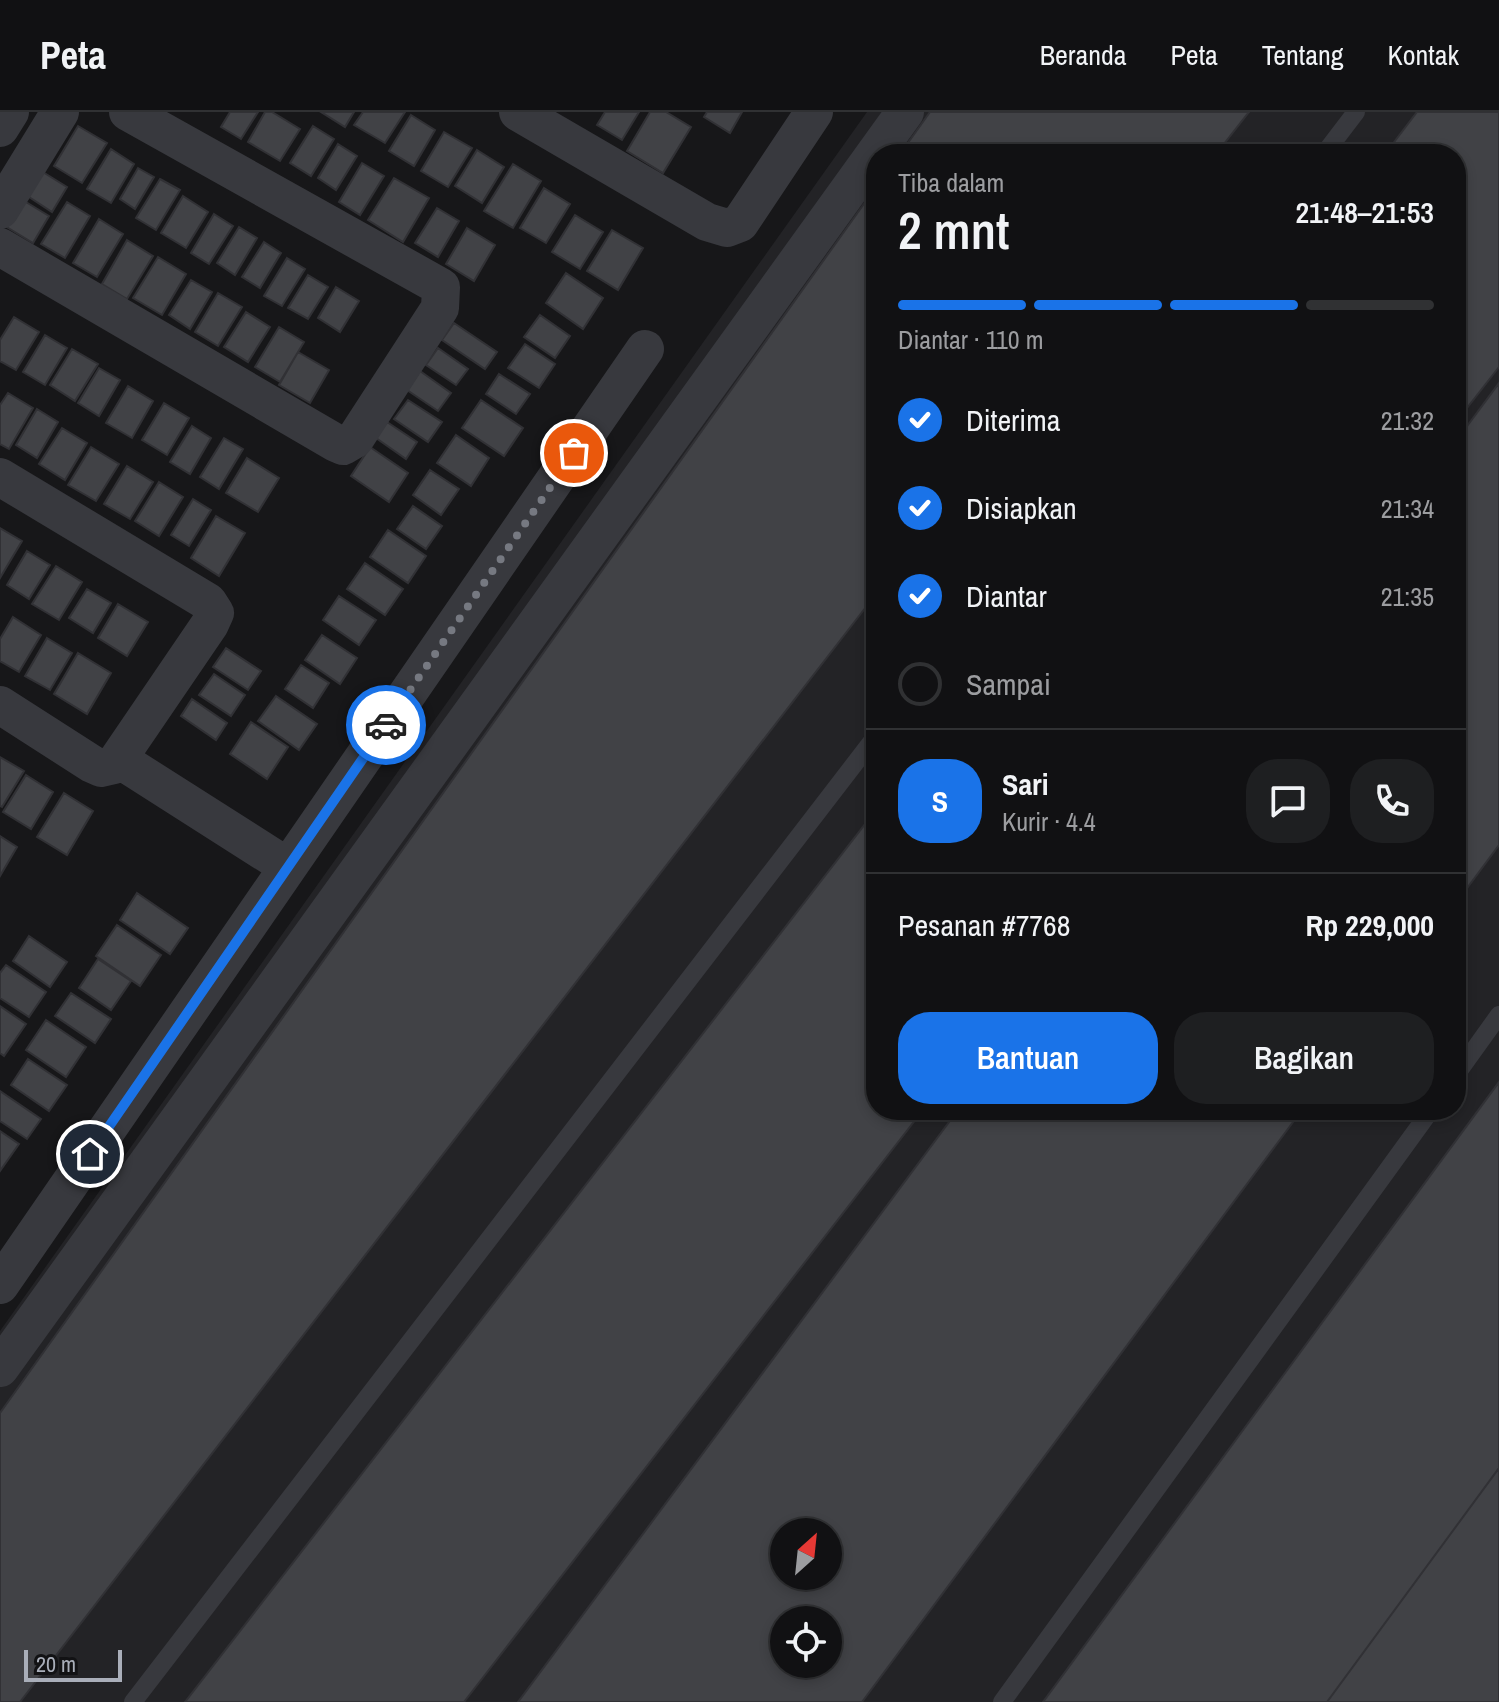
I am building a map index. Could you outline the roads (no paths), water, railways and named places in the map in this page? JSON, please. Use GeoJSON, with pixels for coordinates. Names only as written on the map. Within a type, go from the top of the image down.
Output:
{"type":"FeatureCollection","features":[{"type":"Feature","properties":{"kind":"street"},"geometry":{"type":"LineString","coordinates":[[0,128],[10,112]]}},
{"type":"Feature","properties":{"kind":"street"},"geometry":{"type":"LineString","coordinates":[[0,210],[60,112]]}},
{"type":"Feature","properties":{"kind":"street"},"geometry":{"type":"LineString","coordinates":[[0,247],[336,443],[343,446],[355,439],[440,308],[441,287],[128,112]]}},
{"type":"Feature","properties":{"kind":"street"},"geometry":{"type":"LineString","coordinates":[[518,112],[707,222],[727,228],[740,223],[814,112]]}},
{"type":"Feature","properties":{"kind":"street"},"geometry":{"type":"LineString","coordinates":[[882,144],[905,112]]}},
{"type":"Feature","properties":{"kind":"street"},"geometry":{"type":"LineString","coordinates":[[0,1368],[866,166]]}},
{"type":"Feature","properties":{"kind":"street"},"geometry":{"type":"LineString","coordinates":[[0,1285],[645,349]]}},
{"type":"Feature","properties":{"kind":"street"},"geometry":{"type":"LineString","coordinates":[[0,477],[208,602],[215,613],[120,760],[108,768],[92,764],[0,705]]}},
{"type":"Feature","properties":{"kind":"street"},"geometry":{"type":"LineString","coordinates":[[120,760],[288,867]]}},
{"type":"Feature","properties":{"kind":"lane"},"geometry":{"type":"LineString","coordinates":[[1332,144],[1356,112]]}},
{"type":"Feature","properties":{"kind":"lane"},"geometry":{"type":"LineString","coordinates":[[133,1702],[866,749]]}},
{"type":"Feature","properties":{"kind":"lane"},"geometry":{"type":"LineString","coordinates":[[1466,1061],[1499,1015]]}},
{"type":"Feature","properties":{"kind":"lane"},"geometry":{"type":"LineString","coordinates":[[1002,1702],[1424,1120]]}}]}
